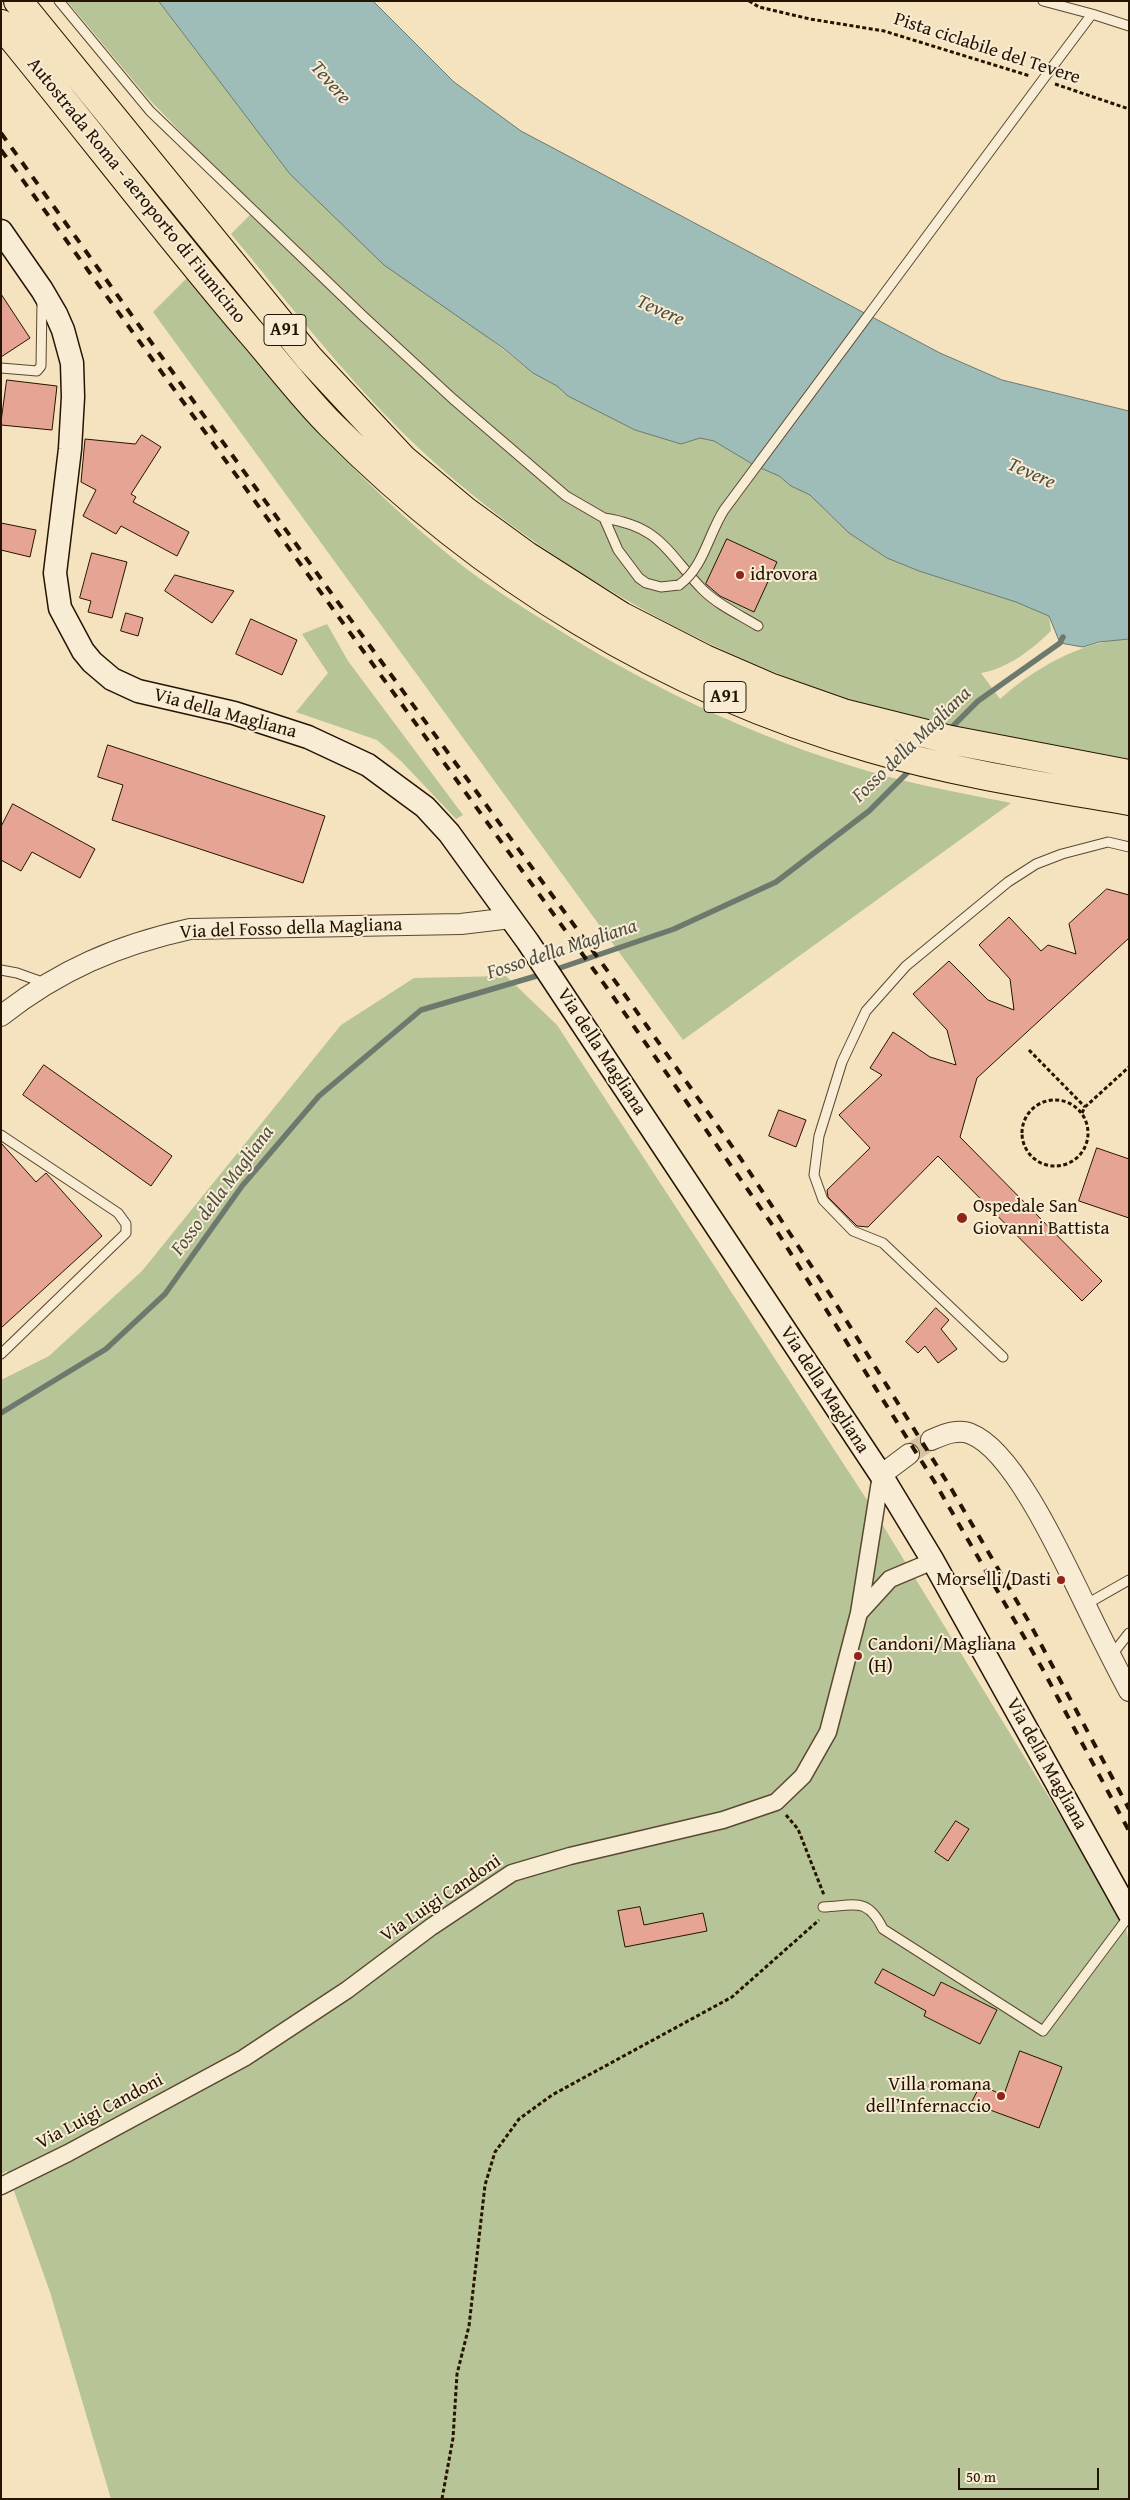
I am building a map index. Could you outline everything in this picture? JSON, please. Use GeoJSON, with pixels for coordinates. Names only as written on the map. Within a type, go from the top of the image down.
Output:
{"type":"FeatureCollection","features":[{"type":"Feature","properties":{"kind":"highway","name":"Autostrada Roma - aeroporto di Fiumicino"},"geometry":{"type":"LineString","coordinates":[[18,1],[309,358],[403,459],[464,510],[527,556],[603,606],[705,659],[772,688],[843,713],[951,740],[1129,774]]}},
{"type":"Feature","properties":{"kind":"highway","name":"Autostrada Roma - aeroporto di Fiumicino"},"geometry":{"type":"LineString","coordinates":[[1,24],[148,209],[328,423],[388,482],[509,576],[590,629],[670,671],[746,706],[868,748],[925,763],[1129,801]]}},
{"type":"Feature","properties":{"kind":"main road","name":"Via della Magliana"},"geometry":{"type":"LineString","coordinates":[[1,231],[42,290],[63,330],[73,372],[70,449],[55,573],[60,608],[83,651],[103,672],[125,686],[138,691],[234,713],[270,724],[308,737],[368,765],[425,807],[455,840],[528,942],[881,1476],[933,1561],[1129,1915]]}},
{"type":"Feature","properties":{"kind":"street","name":"Via del Fosso della Magliana"},"geometry":{"type":"LineString","coordinates":[[1,1016],[23,998],[111,950],[150,938],[190,929],[460,924],[511,918]]}},
{"type":"Feature","properties":{"kind":"street"},"geometry":{"type":"LineString","coordinates":[[931,1440],[946,1434],[970,1433],[981,1439],[1005,1462],[1036,1509],[1129,1692]]}},
{"type":"Feature","properties":{"kind":"street"},"geometry":{"type":"LineString","coordinates":[[881,1476],[909,1454]]}},
{"type":"Feature","properties":{"kind":"street","name":"Via Luigi Candoni"},"geometry":{"type":"LineString","coordinates":[[1,2186],[68,2153],[244,2058],[347,1990],[431,1927],[512,1873],[570,1856],[723,1820],[776,1802],[803,1776],[828,1732],[859,1613],[881,1476]]}},
{"type":"Feature","properties":{"kind":"street","name":"Via Luigi Candoni"},"geometry":{"type":"LineString","coordinates":[[859,1613],[890,1579],[933,1561]]}},
{"type":"Feature","properties":{"kind":"lane"},"geometry":{"type":"LineString","coordinates":[[59,1],[150,111],[452,399],[566,496],[604,518],[627,522],[657,539],[704,591],[758,626]]}},
{"type":"Feature","properties":{"kind":"lane"},"geometry":{"type":"LineString","coordinates":[[1043,1],[1129,26]]}},
{"type":"Feature","properties":{"kind":"lane"},"geometry":{"type":"LineString","coordinates":[[604,518],[618,550],[639,578],[646,583],[661,587],[679,585],[687,579],[699,563],[724,510],[1092,14]]}},
{"type":"Feature","properties":{"kind":"lane"},"geometry":{"type":"LineString","coordinates":[[1,368],[28,372],[37,371],[41,366],[42,290]]}},
{"type":"Feature","properties":{"kind":"lane"},"geometry":{"type":"LineString","coordinates":[[1003,1357],[883,1243],[853,1231],[822,1200],[814,1175],[819,1136],[842,1062],[866,1011],[906,966],[1008,882],[1036,864],[1062,854],[1108,842],[1129,847]]}},
{"type":"Feature","properties":{"kind":"lane"},"geometry":{"type":"LineString","coordinates":[[1,970],[17,973],[47,984]]}},
{"type":"Feature","properties":{"kind":"lane"},"geometry":{"type":"LineString","coordinates":[[1,1135],[118,1213],[126,1224],[126,1233],[1,1354]]}},
{"type":"Feature","properties":{"kind":"lane"},"geometry":{"type":"LineString","coordinates":[[1085,1605],[1129,1580]]}},
{"type":"Feature","properties":{"kind":"lane"},"geometry":{"type":"LineString","coordinates":[[1111,1656],[1129,1633]]}},
{"type":"Feature","properties":{"kind":"lane"},"geometry":{"type":"LineString","coordinates":[[823,1907],[867,1907],[875,1912],[882,1929],[1043,2031],[1129,1915]]}},
{"type":"Feature","properties":{"kind":"path","name":"Pista ciclabile del Tevere"},"geometry":{"type":"LineString","coordinates":[[749,1],[759,7],[810,19],[884,30],[1034,77]]}},
{"type":"Feature","properties":{"kind":"path","name":"Pista ciclabile del Tevere"},"geometry":{"type":"LineString","coordinates":[[1053,84],[1129,109]]}},
{"type":"Feature","properties":{"kind":"path"},"geometry":{"type":"LineString","coordinates":[[1029,1050],[1086,1107]]}},
{"type":"Feature","properties":{"kind":"path"},"geometry":{"type":"LineString","coordinates":[[1082,1113],[1129,1067]]}},
{"type":"Feature","properties":{"kind":"path"},"geometry":{"type":"LineString","coordinates":[[1058,1099],[1068,1102],[1082,1113],[1089,1131],[1088,1140],[1084,1149],[1071,1163],[1052,1166],[1035,1160],[1028,1153],[1022,1135],[1023,1125],[1032,1109],[1040,1103],[1058,1099]]}},
{"type":"Feature","properties":{"kind":"path"},"geometry":{"type":"LineString","coordinates":[[442,2499],[453,2438],[457,2374],[469,2326],[485,2186],[495,2152],[519,2120],[552,2095],[732,1997],[819,1921],[825,1898],[798,1829],[776,1802]]}},
{"type":"Feature","properties":{"kind":"green space"},"geometry":{"type":"Polygon","coordinates":[[[67,1],[159,1],[290,174],[334,216],[533,373],[557,386],[568,396],[635,430],[681,444],[700,438],[714,441],[810,495],[849,533],[887,558],[919,571],[1016,602],[1049,616],[1051,631],[1036,645],[1010,663],[981,673],[1000,699],[1028,677],[1060,658],[1094,645],[1129,639],[1129,759],[969,731],[917,719],[847,699],[777,673],[708,643],[640,607],[574,568],[512,525],[453,479],[400,430],[377,407],[313,334],[231,234],[258,207],[241,195],[147,97],[67,1]]]}},
{"type":"Feature","properties":{"kind":"green space"},"geometry":{"type":"Polygon","coordinates":[[[187,278],[275,384],[370,484],[403,516],[452,557],[480,579],[524,608],[634,674],[761,734],[848,765],[893,778],[1011,803],[683,1040],[153,312],[187,278]]]}},
{"type":"Feature","properties":{"kind":"green space"},"geometry":{"type":"Polygon","coordinates":[[[327,624],[348,661],[463,815],[456,819],[402,762],[377,740],[296,712],[328,673],[302,634],[327,624]]]}},
{"type":"Feature","properties":{"kind":"green space"},"geometry":{"type":"Polygon","coordinates":[[[506,976],[557,1025],[871,1506],[1124,1920],[1129,1942],[1129,2499],[111,2499],[50,2292],[7,2171],[1,2174],[1,1380],[49,1356],[142,1271],[341,1025],[414,978],[506,976]]]}},
{"type":"Feature","properties":{"kind":"water","name":"Tevere"},"geometry":{"type":"Polygon","coordinates":[[[159,1],[373,1],[454,82],[521,131],[940,353],[1002,380],[1129,411],[1129,639],[1099,642],[1083,647],[1060,643],[1049,616],[1016,602],[919,571],[887,558],[849,533],[810,495],[714,441],[700,438],[681,444],[635,430],[568,396],[557,386],[533,373],[503,348],[384,265],[290,174],[159,1]]]}},
{"type":"Feature","properties":{"kind":"building"},"geometry":{"type":"Polygon","coordinates":[[[1,294],[30,338],[1,357],[1,294]]]}},
{"type":"Feature","properties":{"kind":"building"},"geometry":{"type":"Polygon","coordinates":[[[7,380],[57,386],[52,430],[1,425],[7,380]]]}},
{"type":"Feature","properties":{"kind":"building"},"geometry":{"type":"Polygon","coordinates":[[[142,435],[161,447],[131,494],[136,497],[133,502],[189,532],[177,556],[121,526],[116,534],[83,516],[96,490],[81,482],[85,439],[135,444],[142,435]]]}},
{"type":"Feature","properties":{"kind":"building"},"geometry":{"type":"Polygon","coordinates":[[[1,523],[36,530],[30,557],[1,550],[1,523]]]}},
{"type":"Feature","properties":{"kind":"building","name":"idrovora"},"geometry":{"type":"Polygon","coordinates":[[[727,539],[777,562],[754,612],[720,596],[706,584],[727,539]]]}},
{"type":"Feature","properties":{"kind":"building"},"geometry":{"type":"Polygon","coordinates":[[[92,553],[127,562],[112,618],[88,612],[91,601],[80,598],[92,553]]]}},
{"type":"Feature","properties":{"kind":"building"},"geometry":{"type":"Polygon","coordinates":[[[175,575],[234,591],[212,623],[165,591],[175,575]]]}},
{"type":"Feature","properties":{"kind":"building"},"geometry":{"type":"Polygon","coordinates":[[[126,613],[143,618],[138,636],[121,631],[126,613]]]}},
{"type":"Feature","properties":{"kind":"building"},"geometry":{"type":"Polygon","coordinates":[[[251,619],[297,640],[282,675],[236,654],[251,619]]]}},
{"type":"Feature","properties":{"kind":"building"},"geometry":{"type":"Polygon","coordinates":[[[108,745],[325,816],[303,883],[112,820],[123,785],[98,777],[108,745]]]}},
{"type":"Feature","properties":{"kind":"building"},"geometry":{"type":"Polygon","coordinates":[[[13,804],[95,849],[80,878],[32,852],[21,871],[1,860],[1,827],[13,804]]]}},
{"type":"Feature","properties":{"kind":"building"},"geometry":{"type":"Polygon","coordinates":[[[1107,889],[1129,895],[1129,938],[977,1078],[960,1137],[1102,1281],[1082,1301],[938,1156],[868,1227],[857,1226],[828,1197],[827,1190],[870,1148],[839,1115],[882,1075],[870,1068],[893,1032],[930,1057],[956,1065],[947,1030],[913,994],[949,961],[988,1000],[1014,1010],[1010,979],[979,945],[1009,917],[1041,951],[1048,945],[1076,954],[1069,924],[1107,889]]]}},
{"type":"Feature","properties":{"kind":"building"},"geometry":{"type":"Polygon","coordinates":[[[44,1065],[172,1156],[151,1186],[23,1095],[44,1065]]]}},
{"type":"Feature","properties":{"kind":"building"},"geometry":{"type":"Polygon","coordinates":[[[779,1110],[806,1120],[796,1147],[769,1136],[779,1110]]]}},
{"type":"Feature","properties":{"kind":"building"},"geometry":{"type":"Polygon","coordinates":[[[1,1143],[36,1182],[46,1173],[102,1236],[1,1328],[1,1143]]]}},
{"type":"Feature","properties":{"kind":"building"},"geometry":{"type":"Polygon","coordinates":[[[1097,1148],[1129,1159],[1129,1218],[1079,1201],[1097,1148]]]}},
{"type":"Feature","properties":{"kind":"building"},"geometry":{"type":"Polygon","coordinates":[[[936,1308],[949,1320],[941,1329],[957,1349],[938,1363],[925,1346],[918,1353],[906,1342],[936,1308]]]}},
{"type":"Feature","properties":{"kind":"building"},"geometry":{"type":"Polygon","coordinates":[[[956,1821],[969,1829],[948,1861],[935,1852],[956,1821]]]}},
{"type":"Feature","properties":{"kind":"building"},"geometry":{"type":"Polygon","coordinates":[[[640,1907],[644,1925],[703,1913],[707,1931],[625,1947],[618,1911],[640,1907]]]}},
{"type":"Feature","properties":{"kind":"building"},"geometry":{"type":"Polygon","coordinates":[[[883,1969],[934,1996],[941,1982],[997,2010],[980,2044],[924,2016],[926,2011],[875,1983],[883,1969]]]}},
{"type":"Feature","properties":{"kind":"building"},"geometry":{"type":"Polygon","coordinates":[[[1020,2051],[1062,2067],[1039,2128],[971,2103],[981,2084],[1003,2096],[1020,2051]]]}},
{"type":"Feature","properties":{"kind":"waterway","name":"Fosso della Magliana"},"geometry":{"type":"LineString","coordinates":[[949,730],[978,701],[1060,643],[1063,637]]}},
{"type":"Feature","properties":{"kind":"waterway","name":"Fosso della Magliana"},"geometry":{"type":"LineString","coordinates":[[554,970],[674,929],[776,882],[869,811],[913,767]]}},
{"type":"Feature","properties":{"kind":"waterway","name":"Fosso della Magliana"},"geometry":{"type":"LineString","coordinates":[[1,1413],[106,1349],[165,1294],[242,1186],[319,1096],[421,1010],[543,974]]}},
{"type":"Feature","properties":{"kind":"tunnel"},"geometry":{"type":"LineString","coordinates":[[909,1454],[931,1440]]}},
{"type":"Feature","properties":{"kind":"railway"},"geometry":{"type":"LineString","coordinates":[[1,133],[329,590],[620,988],[741,1159],[831,1296],[952,1490],[1029,1622],[1129,1809]]}},
{"type":"Feature","properties":{"kind":"railway"},"geometry":{"type":"LineString","coordinates":[[1,150],[612,995],[778,1233],[934,1481],[1042,1668],[1129,1831]]}},
{"type":"Feature","properties":{"kind":"place","name":"idrovora"},"geometry":{"type":"Point","coordinates":[740,575]}},
{"type":"Feature","properties":{"kind":"place","name":"Ospedale San Giovanni Battista"},"geometry":{"type":"Point","coordinates":[962,1218]}},
{"type":"Feature","properties":{"kind":"place","name":"Morselli/Dasti"},"geometry":{"type":"Point","coordinates":[1061,1580]}},
{"type":"Feature","properties":{"kind":"place","name":"Candoni/Magliana (H)"},"geometry":{"type":"Point","coordinates":[858,1656]}},
{"type":"Feature","properties":{"kind":"place","name":"Villa romana dell’Infernaccio"},"geometry":{"type":"Point","coordinates":[1001,2096]}}]}
